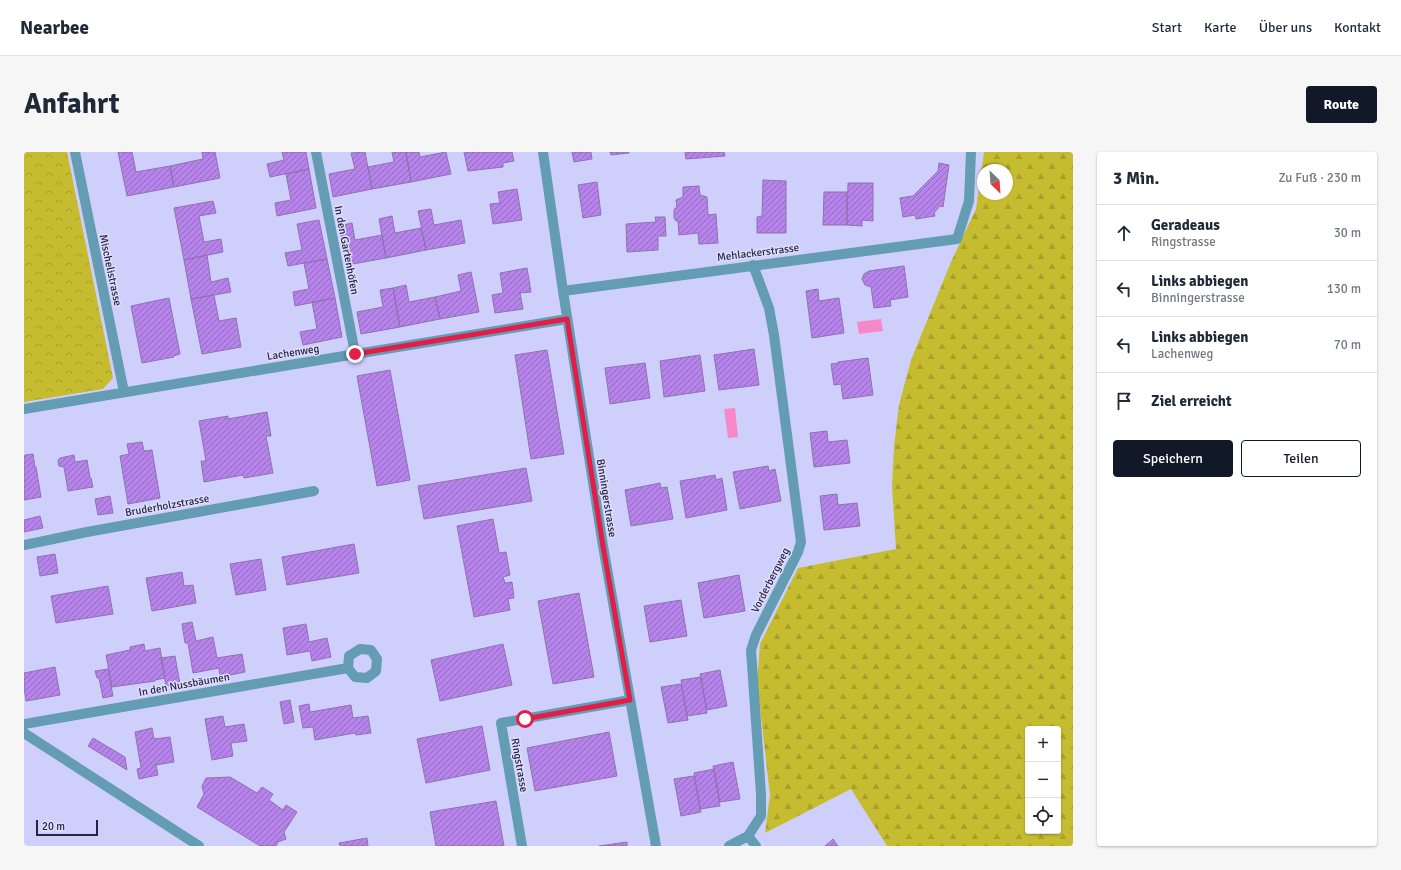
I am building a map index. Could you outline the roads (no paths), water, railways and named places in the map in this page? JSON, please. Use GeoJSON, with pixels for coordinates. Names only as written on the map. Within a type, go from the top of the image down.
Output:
{"type":"FeatureCollection","features":[{"type":"Feature","properties":{"kind":"street","name":"Mischelistrasse"},"geometry":{"type":"LineString","coordinates":[[75,152],[124,392]]}},
{"type":"Feature","properties":{"kind":"street","name":"In den Gartenhöfen"},"geometry":{"type":"LineString","coordinates":[[316,152],[355,354]]}},
{"type":"Feature","properties":{"kind":"street","name":"Binningerstrasse"},"geometry":{"type":"LineString","coordinates":[[543,152],[567,319],[603,546],[656,846]]}},
{"type":"Feature","properties":{"kind":"street","name":"Mehlackerstrasse"},"geometry":{"type":"LineString","coordinates":[[563,291],[957,239],[969,201],[971,152]]}},
{"type":"Feature","properties":{"kind":"street","name":"Vorderbergweg"},"geometry":{"type":"LineString","coordinates":[[729,846],[748,836],[761,816],[761,794],[750,650],[756,635],[798,552],[801,542],[774,335],[768,308],[754,265]]}},
{"type":"Feature","properties":{"kind":"street","name":"Lachenweg"},"geometry":{"type":"LineString","coordinates":[[24,409],[567,319]]}},
{"type":"Feature","properties":{"kind":"street","name":"Bruderholzstrasse"},"geometry":{"type":"LineString","coordinates":[[24,545],[87,532],[314,491]]}},
{"type":"Feature","properties":{"kind":"street","name":"In den Nussbäumen"},"geometry":{"type":"LineString","coordinates":[[24,724],[348,668]]}},
{"type":"Feature","properties":{"kind":"street","name":"Ringstrasse"},"geometry":{"type":"LineString","coordinates":[[522,846],[501,723],[630,700]]}},
{"type":"Feature","properties":{"kind":"street"},"geometry":{"type":"LineString","coordinates":[[24,733],[199,846]]}},
{"type":"Feature","properties":{"kind":"street"},"geometry":{"type":"LineString","coordinates":[[748,836],[756,846]]}}]}
